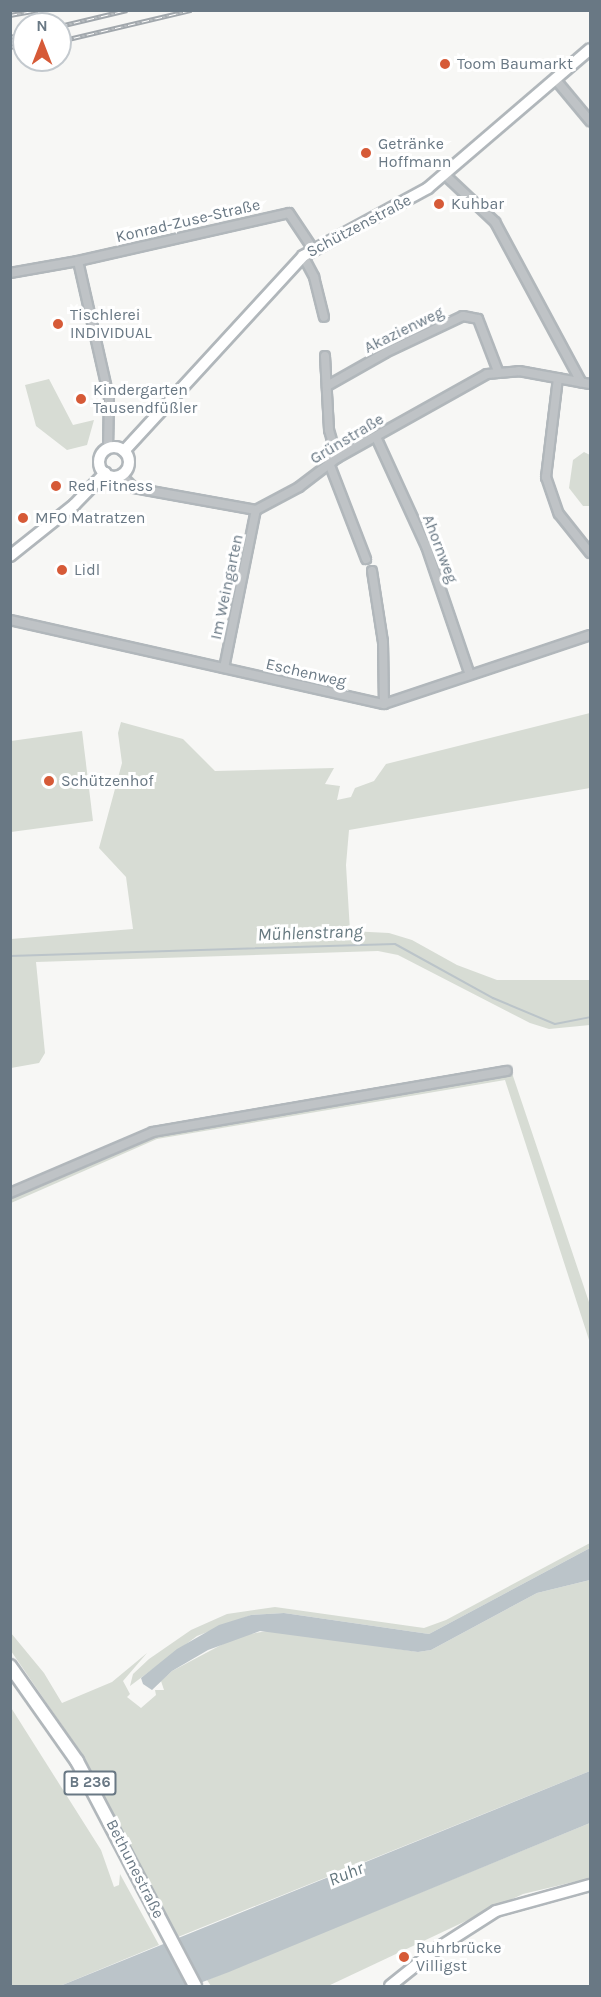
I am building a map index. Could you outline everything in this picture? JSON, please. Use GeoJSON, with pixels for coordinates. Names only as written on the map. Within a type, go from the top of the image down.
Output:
{"type":"FeatureCollection","features":[{"type":"Feature","properties":{"kind":"main road","name":"Schützenstraße"},"geometry":{"type":"LineString","coordinates":[[124,451],[303,256],[399,206],[445,175],[591,49]]}},
{"type":"Feature","properties":{"kind":"main road"},"geometry":{"type":"LineString","coordinates":[[108,448],[124,451],[129,464],[121,475],[105,473],[99,459],[108,448]]}},
{"type":"Feature","properties":{"kind":"main road"},"geometry":{"type":"LineString","coordinates":[[10,556],[74,505],[105,473]]}},
{"type":"Feature","properties":{"kind":"main road","name":"Bethunestraße"},"geometry":{"type":"LineString","coordinates":[[10,1665],[77,1761],[195,1986]]}},
{"type":"Feature","properties":{"kind":"main road"},"geometry":{"type":"LineString","coordinates":[[390,1986],[443,1944],[496,1911],[591,1885]]}},
{"type":"Feature","properties":{"kind":"street"},"geometry":{"type":"LineString","coordinates":[[555,78],[589,116]]}},
{"type":"Feature","properties":{"kind":"street"},"geometry":{"type":"LineString","coordinates":[[445,175],[495,222],[580,382]]}},
{"type":"Feature","properties":{"kind":"street","name":"Konrad-Zuse-Straße"},"geometry":{"type":"LineString","coordinates":[[10,273],[78,261],[289,213],[313,249]]}},
{"type":"Feature","properties":{"kind":"street"},"geometry":{"type":"LineString","coordinates":[[303,256],[314,277],[324,317]]}},
{"type":"Feature","properties":{"kind":"street"},"geometry":{"type":"LineString","coordinates":[[78,261],[109,398],[108,448]]}},
{"type":"Feature","properties":{"kind":"street","name":"Akazienweg"},"geometry":{"type":"LineString","coordinates":[[327,386],[385,353],[463,316],[478,319],[498,371]]}},
{"type":"Feature","properties":{"kind":"street"},"geometry":{"type":"LineString","coordinates":[[325,356],[329,430],[337,458]]}},
{"type":"Feature","properties":{"kind":"street"},"geometry":{"type":"LineString","coordinates":[[498,371],[591,384]]}},
{"type":"Feature","properties":{"kind":"street","name":"Grünstraße"},"geometry":{"type":"LineString","coordinates":[[256,510],[299,487],[337,458],[498,371]]}},
{"type":"Feature","properties":{"kind":"street"},"geometry":{"type":"LineString","coordinates":[[558,378],[546,477],[559,514],[591,553]]}},
{"type":"Feature","properties":{"kind":"street","name":"Ahornweg"},"geometry":{"type":"LineString","coordinates":[[376,437],[426,546],[470,675]]}},
{"type":"Feature","properties":{"kind":"street"},"geometry":{"type":"LineString","coordinates":[[329,463],[366,558]]}},
{"type":"Feature","properties":{"kind":"street"},"geometry":{"type":"LineString","coordinates":[[121,475],[134,488],[256,510]]}},
{"type":"Feature","properties":{"kind":"street","name":"Im Weingarten"},"geometry":{"type":"LineString","coordinates":[[224,668],[256,510]]}},
{"type":"Feature","properties":{"kind":"street"},"geometry":{"type":"LineString","coordinates":[[372,571],[383,642],[384,704],[591,635]]}},
{"type":"Feature","properties":{"kind":"street","name":"Eschenweg"},"geometry":{"type":"LineString","coordinates":[[10,620],[384,704]]}},
{"type":"Feature","properties":{"kind":"street"},"geometry":{"type":"LineString","coordinates":[[10,1193],[153,1132],[507,1071]]}},
{"type":"Feature","properties":{"kind":"shaded area"},"geometry":{"type":"Polygon","coordinates":[[[49,379],[73,425],[94,420],[87,445],[67,450],[36,426],[25,385],[49,379]]]}},
{"type":"Feature","properties":{"kind":"shaded area"},"geometry":{"type":"Polygon","coordinates":[[[584,452],[590,455],[590,506],[583,506],[569,488],[573,460],[584,452]]]}},
{"type":"Feature","properties":{"kind":"shaded area"},"geometry":{"type":"Polygon","coordinates":[[[590,713],[590,788],[349,830],[346,865],[350,931],[389,933],[412,940],[457,965],[497,980],[590,980],[590,1025],[549,1029],[530,1023],[398,955],[378,951],[36,962],[45,1053],[39,1063],[11,1068],[11,939],[133,929],[126,877],[99,848],[122,763],[118,733],[121,722],[183,739],[215,771],[334,768],[325,784],[340,786],[337,800],[351,797],[355,788],[374,781],[386,764],[590,713]]]}},
{"type":"Feature","properties":{"kind":"shaded area","name":"Schützenhof"},"geometry":{"type":"Polygon","coordinates":[[[82,731],[93,821],[11,832],[11,741],[82,731]]]}},
{"type":"Feature","properties":{"kind":"shaded area"},"geometry":{"type":"Polygon","coordinates":[[[512,1073],[590,1305],[590,1343],[505,1080],[157,1139],[11,1203],[10,1196],[152,1136],[512,1073]]]}},
{"type":"Feature","properties":{"kind":"shaded area"},"geometry":{"type":"Polygon","coordinates":[[[590,1543],[590,1548],[429,1634],[284,1613],[251,1615],[197,1636],[130,1686],[133,1674],[149,1659],[191,1630],[227,1614],[275,1607],[424,1628],[446,1620],[590,1543]]]}},
{"type":"Feature","properties":{"kind":"shaded area"},"geometry":{"type":"Polygon","coordinates":[[[590,1580],[590,1771],[178,1937],[81,1753],[11,1651],[11,1633],[44,1673],[62,1703],[112,1682],[147,1653],[123,1681],[130,1694],[127,1697],[141,1708],[156,1695],[155,1690],[164,1690],[161,1681],[172,1671],[238,1636],[273,1630],[418,1652],[431,1650],[537,1593],[590,1580]]]}},
{"type":"Feature","properties":{"kind":"shaded area"},"geometry":{"type":"Polygon","coordinates":[[[10,1706],[101,1850],[114,1887],[119,1885],[120,1874],[159,1945],[60,1986],[11,1986],[10,1706]]]}},
{"type":"Feature","properties":{"kind":"shaded area"},"geometry":{"type":"Polygon","coordinates":[[[590,1823],[590,1878],[523,1894],[328,1986],[211,1986],[207,1980],[590,1823]]]}},
{"type":"Feature","properties":{"kind":"water"},"geometry":{"type":"Polygon","coordinates":[[[590,1548],[590,1580],[537,1593],[431,1650],[418,1652],[260,1631],[208,1650],[172,1671],[152,1690],[143,1684],[141,1678],[177,1649],[219,1625],[251,1615],[284,1613],[429,1634],[590,1548]]]}},
{"type":"Feature","properties":{"kind":"water","name":"Ruhr"},"geometry":{"type":"Polygon","coordinates":[[[590,1771],[590,1823],[229,1972],[192,1986],[60,1986],[590,1771]]]}},
{"type":"Feature","properties":{"kind":"waterway","name":"Mühlenstrang"},"geometry":{"type":"LineString","coordinates":[[10,956],[395,944],[493,998],[555,1024],[590,1017]]}},
{"type":"Feature","properties":{"kind":"railway"},"geometry":{"type":"LineString","coordinates":[[10,15],[38,10]]}},
{"type":"Feature","properties":{"kind":"railway"},"geometry":{"type":"LineString","coordinates":[[72,23],[127,10]]}},
{"type":"Feature","properties":{"kind":"railway"},"geometry":{"type":"LineString","coordinates":[[72,38],[191,10]]}},
{"type":"Feature","properties":{"kind":"place","name":"Toom Baumarkt"},"geometry":{"type":"Point","coordinates":[445,64]}},
{"type":"Feature","properties":{"kind":"place","name":"Getränke Hoffmann"},"geometry":{"type":"Point","coordinates":[366,153]}},
{"type":"Feature","properties":{"kind":"place","name":"Kuhbar"},"geometry":{"type":"Point","coordinates":[439,204]}},
{"type":"Feature","properties":{"kind":"place","name":"Tischlerei INDIVIDUAL"},"geometry":{"type":"Point","coordinates":[58,324]}},
{"type":"Feature","properties":{"kind":"place","name":"Kindergarten Tausendfüßler"},"geometry":{"type":"Point","coordinates":[81,399]}},
{"type":"Feature","properties":{"kind":"place","name":"Red Fitness"},"geometry":{"type":"Point","coordinates":[56,486]}},
{"type":"Feature","properties":{"kind":"place","name":"MFO Matratzen"},"geometry":{"type":"Point","coordinates":[23,518]}},
{"type":"Feature","properties":{"kind":"place","name":"Lidl"},"geometry":{"type":"Point","coordinates":[62,570]}},
{"type":"Feature","properties":{"kind":"place","name":"Schützenhof"},"geometry":{"type":"Point","coordinates":[49,781]}},
{"type":"Feature","properties":{"kind":"place","name":"Ruhrbrücke Villigst"},"geometry":{"type":"Point","coordinates":[404,1957]}}]}
